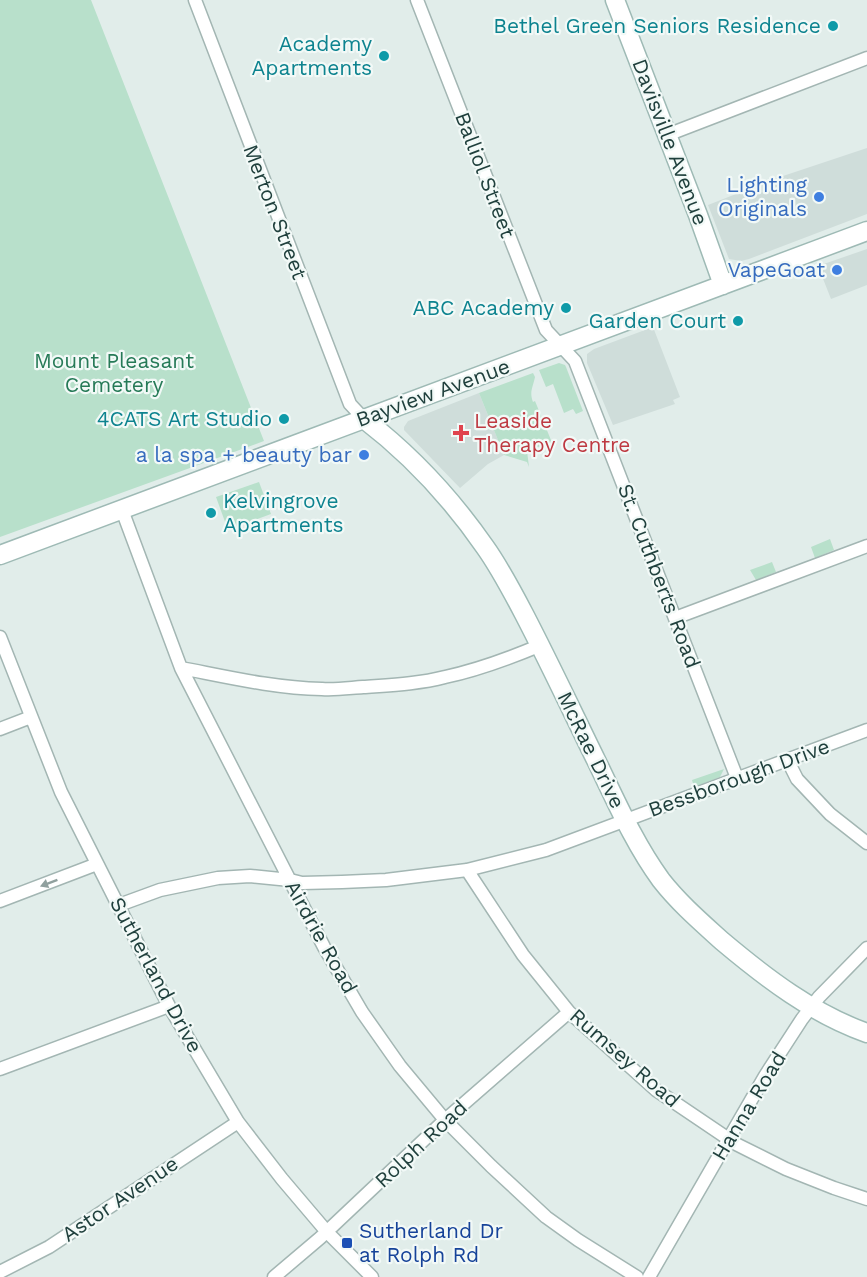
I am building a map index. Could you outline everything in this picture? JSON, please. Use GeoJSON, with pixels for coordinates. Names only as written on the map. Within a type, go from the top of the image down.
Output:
{"type":"FeatureCollection","features":[{"type":"Feature","properties":{"kind":"street","name":"Merton Street"},"geometry":{"type":"LineString","coordinates":[[195,0],[350,404],[364,419]]}},
{"type":"Feature","properties":{"kind":"street","name":"Balliol Street"},"geometry":{"type":"LineString","coordinates":[[417,0],[546,330],[560,346]]}},
{"type":"Feature","properties":{"kind":"street","name":"Davisville Avenue"},"geometry":{"type":"LineString","coordinates":[[615,0],[723,285]]}},
{"type":"Feature","properties":{"kind":"street"},"geometry":{"type":"LineString","coordinates":[[667,135],[867,58]]}},
{"type":"Feature","properties":{"kind":"street","name":"Bayview Avenue"},"geometry":{"type":"LineString","coordinates":[[0,555],[867,231]]}},
{"type":"Feature","properties":{"kind":"street","name":"St. Cuthberts Road"},"geometry":{"type":"LineString","coordinates":[[560,346],[575,361],[737,778]]}},
{"type":"Feature","properties":{"kind":"street","name":"McRae Drive"},"geometry":{"type":"LineString","coordinates":[[364,419],[387,436],[410,458],[456,508],[486,548],[541,645],[633,835],[661,880],[689,911],[756,970],[824,1014],[867,1033]]}},
{"type":"Feature","properties":{"kind":"street","name":"Airdrie Road"},"geometry":{"type":"LineString","coordinates":[[122,510],[181,668],[324,947],[362,1012],[400,1066],[445,1120],[491,1166],[546,1217],[637,1277]]}},
{"type":"Feature","properties":{"kind":"street"},"geometry":{"type":"LineString","coordinates":[[675,618],[867,546]]}},
{"type":"Feature","properties":{"kind":"street","name":"Sutherland Drive"},"geometry":{"type":"LineString","coordinates":[[0,637],[61,792],[169,1006],[238,1122],[327,1232],[372,1277]]}},
{"type":"Feature","properties":{"kind":"street"},"geometry":{"type":"LineString","coordinates":[[181,668],[289,687],[323,689],[367,687],[409,684],[444,678],[478,669],[541,645]]}},
{"type":"Feature","properties":{"kind":"street"},"geometry":{"type":"LineString","coordinates":[[0,729],[31,717]]}},
{"type":"Feature","properties":{"kind":"street","name":"Bessborough Drive"},"geometry":{"type":"LineString","coordinates":[[118,905],[160,890],[218,878],[250,876],[302,883],[386,880],[467,870],[546,850],[867,730]]}},
{"type":"Feature","properties":{"kind":"street"},"geometry":{"type":"LineString","coordinates":[[788,760],[797,779],[830,814],[867,843]]}},
{"type":"Feature","properties":{"kind":"street"},"geometry":{"type":"LineString","coordinates":[[0,901],[98,864]]}},
{"type":"Feature","properties":{"kind":"street","name":"Rumsey Road"},"geometry":{"type":"LineString","coordinates":[[467,870],[524,955],[569,1012],[656,1090],[729,1140],[786,1169],[867,1199]]}},
{"type":"Feature","properties":{"kind":"street","name":"Hanna Road"},"geometry":{"type":"LineString","coordinates":[[649,1277],[765,1076],[802,1019],[819,997],[867,948]]}},
{"type":"Feature","properties":{"kind":"street"},"geometry":{"type":"LineString","coordinates":[[0,1069],[169,1006]]}},
{"type":"Feature","properties":{"kind":"street","name":"Rolph Road"},"geometry":{"type":"LineString","coordinates":[[274,1277],[327,1232],[445,1120],[569,1012]]}},
{"type":"Feature","properties":{"kind":"street","name":"Astor Avenue"},"geometry":{"type":"LineString","coordinates":[[0,1272],[49,1247],[238,1122]]}},
{"type":"Feature","properties":{"kind":"shaded area"},"geometry":{"type":"Polygon","coordinates":[[[867,148],[867,214],[749,259],[741,261],[729,259],[708,205],[774,179],[867,148]]]}},
{"type":"Feature","properties":{"kind":"shaded area"},"geometry":{"type":"Polygon","coordinates":[[[867,249],[867,285],[831,299],[818,266],[867,249]]]}},
{"type":"Feature","properties":{"kind":"shaded area"},"geometry":{"type":"Polygon","coordinates":[[[653,327],[680,397],[673,400],[675,404],[613,425],[587,363],[587,354],[594,349],[653,327]]]}},
{"type":"Feature","properties":{"kind":"shaded area"},"geometry":{"type":"Polygon","coordinates":[[[479,393],[504,455],[488,464],[460,488],[404,430],[404,427],[408,421],[479,393]]]}},
{"type":"Feature","properties":{"kind":"green space","name":"Mount Pleasant Cemetery"},"geometry":{"type":"Polygon","coordinates":[[[0,0],[91,0],[264,441],[0,537],[0,0]]]}},
{"type":"Feature","properties":{"kind":"green space"},"geometry":{"type":"Polygon","coordinates":[[[559,363],[565,365],[583,411],[576,414],[573,409],[564,413],[553,384],[546,387],[539,370],[559,363]]]}},
{"type":"Feature","properties":{"kind":"green space"},"geometry":{"type":"Polygon","coordinates":[[[533,373],[535,377],[531,395],[553,445],[530,448],[527,451],[529,467],[527,462],[504,455],[479,393],[533,373]]]}},
{"type":"Feature","properties":{"kind":"green space"},"geometry":{"type":"Polygon","coordinates":[[[259,482],[271,514],[228,530],[216,497],[259,482]]]}},
{"type":"Feature","properties":{"kind":"green space"},"geometry":{"type":"Polygon","coordinates":[[[830,539],[834,550],[815,558],[811,547],[830,539]]]}},
{"type":"Feature","properties":{"kind":"green space"},"geometry":{"type":"Polygon","coordinates":[[[772,562],[776,572],[756,580],[750,570],[772,562]]]}},
{"type":"Feature","properties":{"kind":"green space"},"geometry":{"type":"Polygon","coordinates":[[[724,769],[720,777],[694,787],[692,780],[724,769]]]}},
{"type":"Feature","properties":{"kind":"place","name":"Bethel Green Seniors Residence"},"geometry":{"type":"Point","coordinates":[833,26]}},
{"type":"Feature","properties":{"kind":"place","name":"Academy Apartments"},"geometry":{"type":"Point","coordinates":[384,56]}},
{"type":"Feature","properties":{"kind":"place","name":"Lighting Originals"},"geometry":{"type":"Point","coordinates":[819,197]}},
{"type":"Feature","properties":{"kind":"place","name":"VapeGoat"},"geometry":{"type":"Point","coordinates":[837,270]}},
{"type":"Feature","properties":{"kind":"place","name":"ABC Academy"},"geometry":{"type":"Point","coordinates":[566,308]}},
{"type":"Feature","properties":{"kind":"place","name":"Garden Court"},"geometry":{"type":"Point","coordinates":[738,321]}},
{"type":"Feature","properties":{"kind":"place","name":"4CATS Art Studio"},"geometry":{"type":"Point","coordinates":[284,419]}},
{"type":"Feature","properties":{"kind":"place","name":"Leaside Therapy Centre"},"geometry":{"type":"Point","coordinates":[461,433]}},
{"type":"Feature","properties":{"kind":"place","name":"a la spa + beauty bar"},"geometry":{"type":"Point","coordinates":[364,455]}},
{"type":"Feature","properties":{"kind":"place","name":"Kelvingrove Apartments"},"geometry":{"type":"Point","coordinates":[211,513]}},
{"type":"Feature","properties":{"kind":"place","name":"Sutherland Dr at Rolph Rd"},"geometry":{"type":"Point","coordinates":[347,1243]}}]}
